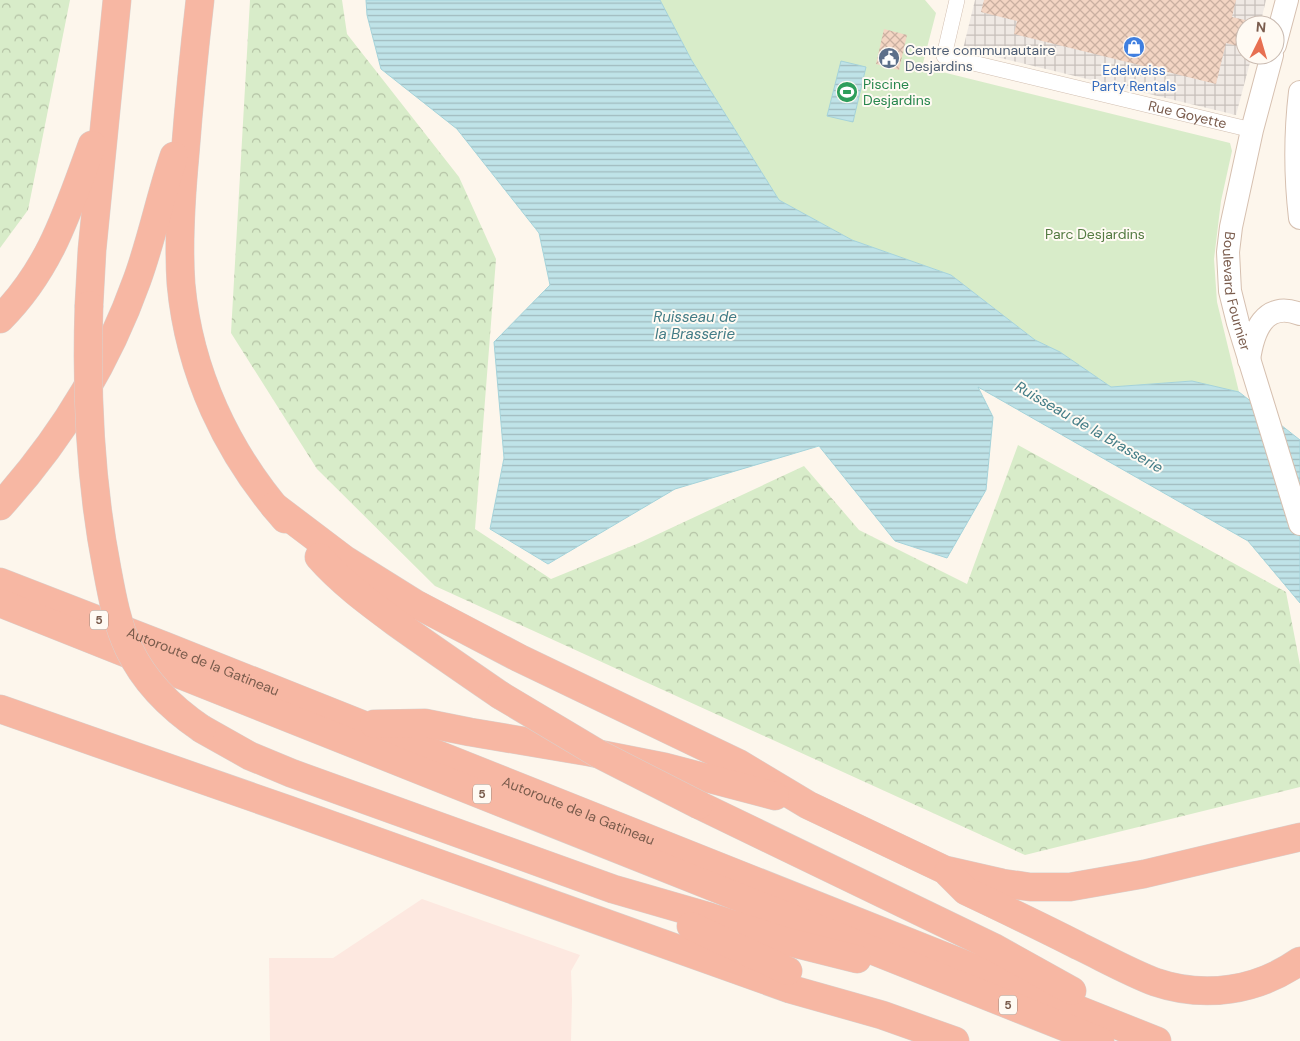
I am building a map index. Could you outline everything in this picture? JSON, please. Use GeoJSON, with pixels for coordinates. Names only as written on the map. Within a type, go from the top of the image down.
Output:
{"type":"FeatureCollection","features":[{"type":"Feature","properties":{"kind":"highway"},"geometry":{"type":"LineString","coordinates":[[116,0],[92,242],[88,384],[92,457],[104,554],[117,617],[129,648],[152,685],[173,707],[202,729],[250,756],[291,773],[613,889],[782,940],[963,987]]}},
{"type":"Feature","properties":{"kind":"highway"},"geometry":{"type":"LineString","coordinates":[[200,0],[181,198],[180,246],[182,285],[189,331],[200,373],[219,421],[242,464],[274,506],[341,580],[415,636],[500,695],[597,753],[699,805],[993,947],[1159,1041]]}},
{"type":"Feature","properties":{"kind":"highway"},"geometry":{"type":"LineString","coordinates":[[0,319],[26,289],[55,243],[106,106]]}},
{"type":"Feature","properties":{"kind":"highway"},"geometry":{"type":"LineString","coordinates":[[0,506],[38,461],[61,429],[84,395],[105,357],[140,272],[163,190],[188,115]]}},
{"type":"Feature","properties":{"kind":"highway"},"geometry":{"type":"LineString","coordinates":[[274,506],[344,559],[416,604],[528,662],[738,763],[808,805],[945,870],[1015,885],[1044,888],[1070,887],[1144,874],[1300,837]]}},
{"type":"Feature","properties":{"kind":"highway","name":"Autoroute de la Gatineau"},"geometry":{"type":"LineString","coordinates":[[0,582],[1159,1041]]}},
{"type":"Feature","properties":{"kind":"highway","name":"Autoroute de la Gatineau"},"geometry":{"type":"LineString","coordinates":[[0,603],[1100,1041]]}},
{"type":"Feature","properties":{"kind":"highway"},"geometry":{"type":"LineString","coordinates":[[0,709],[790,989],[882,1015],[956,1041]]}},
{"type":"Feature","properties":{"kind":"highway"},"geometry":{"type":"LineString","coordinates":[[362,724],[425,723],[589,752],[665,767],[808,805]]}},
{"type":"Feature","properties":{"kind":"highway"},"geometry":{"type":"LineString","coordinates":[[945,870],[966,891],[1141,976],[1168,986],[1207,992],[1230,990],[1265,980],[1300,962]]}},
{"type":"Feature","properties":{"kind":"highway"},"geometry":{"type":"LineString","coordinates":[[613,889],[882,1015]]}},
{"type":"Feature","properties":{"kind":"main road"},"geometry":{"type":"LineString","coordinates":[[1283,15],[1287,0]]}},
{"type":"Feature","properties":{"kind":"main road","name":"Boulevard Fournier"},"geometry":{"type":"LineString","coordinates":[[1269,65],[1252,130],[1238,194],[1228,252],[1230,291],[1249,360],[1300,524]]}},
{"type":"Feature","properties":{"kind":"main road"},"geometry":{"type":"LineString","coordinates":[[1300,92],[1295,152],[1296,187],[1300,218]]}},
{"type":"Feature","properties":{"kind":"main road"},"geometry":{"type":"LineString","coordinates":[[1249,360],[1252,340],[1265,317],[1283,310],[1300,314]]}},
{"type":"Feature","properties":{"kind":"street","name":"Rue Goyette"},"geometry":{"type":"LineString","coordinates":[[958,0],[944,56],[1252,130]]}},
{"type":"Feature","properties":{"kind":"shaded area"},"geometry":{"type":"Polygon","coordinates":[[[975,0],[1266,0],[1262,15],[1235,15],[1235,65],[1249,65],[1236,115],[963,49],[975,0]]]}},
{"type":"Feature","properties":{"kind":"shaded area"},"geometry":{"type":"Polygon","coordinates":[[[422,899],[580,955],[571,971],[571,1041],[270,1041],[269,958],[333,958],[422,899]]]}},
{"type":"Feature","properties":{"kind":"green space"},"geometry":{"type":"Polygon","coordinates":[[[0,0],[70,0],[28,210],[0,248],[0,0]]]}},
{"type":"Feature","properties":{"kind":"green space"},"geometry":{"type":"Polygon","coordinates":[[[250,0],[342,0],[347,34],[459,177],[496,259],[475,529],[551,579],[639,543],[804,466],[859,530],[967,584],[1018,445],[1286,592],[1300,665],[1300,787],[1025,855],[435,586],[317,469],[231,333],[250,0]]]}},
{"type":"Feature","properties":{"kind":"green space","name":"Parc Desjardins"},"geometry":{"type":"Polygon","coordinates":[[[660,0],[925,0],[936,13],[922,67],[1230,143],[1232,151],[1221,201],[1214,259],[1217,302],[1239,392],[1191,381],[1111,387],[1060,352],[1035,340],[951,275],[852,240],[779,200],[692,61],[660,0]]]}},
{"type":"Feature","properties":{"kind":"water","name":"Ruisseau de la Brasserie"},"geometry":{"type":"Polygon","coordinates":[[[366,0],[660,0],[692,61],[779,200],[852,240],[951,275],[1035,340],[1060,352],[1111,387],[1192,381],[1239,392],[1300,440],[1300,603],[1248,541],[978,387],[993,417],[986,490],[947,558],[895,541],[819,446],[675,489],[548,564],[490,529],[504,458],[494,342],[550,285],[539,233],[457,129],[381,69],[367,15],[366,0]]]}},
{"type":"Feature","properties":{"kind":"water","name":"Piscine Desjardins"},"geometry":{"type":"Polygon","coordinates":[[[841,61],[866,67],[853,122],[827,116],[841,61]]]}},
{"type":"Feature","properties":{"kind":"building"},"geometry":{"type":"Polygon","coordinates":[[[984,0],[1236,0],[1232,17],[1235,18],[1235,45],[1226,43],[1216,84],[1014,34],[1017,21],[981,12],[984,0]]]}},
{"type":"Feature","properties":{"kind":"building","name":"Centre communautaire Desjardins"},"geometry":{"type":"Polygon","coordinates":[[[884,29],[907,35],[899,70],[876,64],[884,29]]]}},
{"type":"Feature","properties":{"kind":"place","name":"Edelweiss Party Rentals"},"geometry":{"type":"Point","coordinates":[1134,47]}},
{"type":"Feature","properties":{"kind":"place","name":"Centre communautaire Desjardins"},"geometry":{"type":"Point","coordinates":[889,58]}},
{"type":"Feature","properties":{"kind":"place","name":"Piscine Desjardins"},"geometry":{"type":"Point","coordinates":[847,92]}}]}
